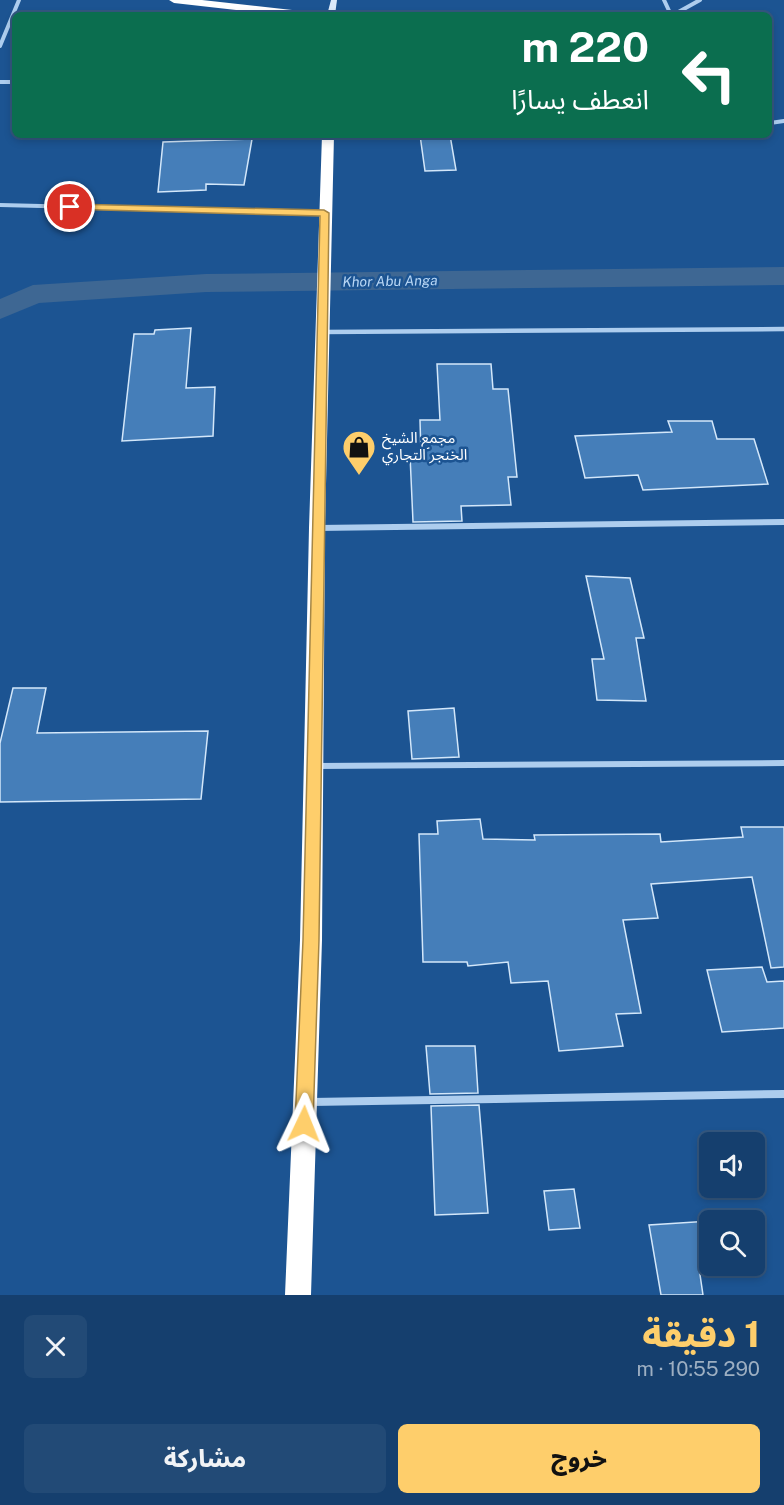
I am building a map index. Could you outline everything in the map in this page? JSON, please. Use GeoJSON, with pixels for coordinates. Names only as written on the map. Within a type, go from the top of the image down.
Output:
{"type":"FeatureCollection","features":[{"type":"Feature","properties":{"kind":"highway"},"geometry":{"type":"LineString","coordinates":[[174,0],[283,12]]}},
{"type":"Feature","properties":{"kind":"highway"},"geometry":{"type":"LineString","coordinates":[[298,1295],[311,940],[312,766],[324,323],[324,213],[328,138]]}},
{"type":"Feature","properties":{"kind":"street"},"geometry":{"type":"LineString","coordinates":[[678,12],[700,0]]}},
{"type":"Feature","properties":{"kind":"street"},"geometry":{"type":"LineString","coordinates":[[0,46],[12,18]]}},
{"type":"Feature","properties":{"kind":"street"},"geometry":{"type":"LineString","coordinates":[[0,205],[324,213]]}},
{"type":"Feature","properties":{"kind":"street"},"geometry":{"type":"LineString","coordinates":[[324,323],[784,329]]}},
{"type":"Feature","properties":{"kind":"street"},"geometry":{"type":"LineString","coordinates":[[317,528],[784,522]]}},
{"type":"Feature","properties":{"kind":"street"},"geometry":{"type":"LineString","coordinates":[[312,766],[784,763]]}},
{"type":"Feature","properties":{"kind":"street"},"geometry":{"type":"LineString","coordinates":[[304,1102],[784,1094]]}},
{"type":"Feature","properties":{"kind":"building"},"geometry":{"type":"Polygon","coordinates":[[[420,138],[451,138],[456,170],[425,171],[420,138]]]}},
{"type":"Feature","properties":{"kind":"building"},"geometry":{"type":"Polygon","coordinates":[[[252,139],[244,185],[206,184],[206,190],[158,192],[163,142],[252,139]]]}},
{"type":"Feature","properties":{"kind":"building"},"geometry":{"type":"Polygon","coordinates":[[[191,328],[186,388],[215,387],[213,436],[122,441],[134,334],[154,334],[155,330],[191,328]]]}},
{"type":"Feature","properties":{"kind":"building"},"geometry":{"type":"Polygon","coordinates":[[[437,364],[491,364],[493,389],[508,389],[517,477],[508,477],[511,505],[461,506],[462,521],[413,522],[410,455],[421,455],[420,420],[440,420],[437,364]]]}},
{"type":"Feature","properties":{"kind":"building"},"geometry":{"type":"Polygon","coordinates":[[[668,421],[712,421],[717,439],[754,439],[768,484],[643,490],[638,475],[585,478],[575,436],[672,432],[668,421]]]}},
{"type":"Feature","properties":{"kind":"building"},"geometry":{"type":"Polygon","coordinates":[[[586,576],[630,578],[644,638],[636,638],[646,701],[597,700],[592,659],[604,659],[586,576]]]}},
{"type":"Feature","properties":{"kind":"building"},"geometry":{"type":"Polygon","coordinates":[[[13,688],[46,688],[37,733],[208,731],[201,799],[0,802],[0,743],[13,688]]]}},
{"type":"Feature","properties":{"kind":"building"},"geometry":{"type":"Polygon","coordinates":[[[454,708],[459,757],[412,759],[408,711],[454,708]]]}},
{"type":"Feature","properties":{"kind":"building"},"geometry":{"type":"Polygon","coordinates":[[[480,819],[483,839],[535,840],[534,835],[660,834],[661,842],[743,837],[741,827],[784,827],[784,967],[771,968],[752,877],[651,884],[658,918],[623,920],[641,1013],[616,1014],[623,1046],[559,1051],[548,981],[511,983],[508,962],[468,966],[467,962],[423,962],[419,834],[438,834],[437,821],[480,819]]]}},
{"type":"Feature","properties":{"kind":"building"},"geometry":{"type":"Polygon","coordinates":[[[762,967],[767,982],[784,981],[784,1028],[722,1032],[707,970],[762,967]]]}},
{"type":"Feature","properties":{"kind":"building"},"geometry":{"type":"Polygon","coordinates":[[[426,1046],[475,1046],[478,1093],[430,1094],[426,1046]]]}},
{"type":"Feature","properties":{"kind":"building"},"geometry":{"type":"Polygon","coordinates":[[[479,1105],[488,1213],[435,1215],[431,1106],[479,1105]]]}},
{"type":"Feature","properties":{"kind":"building"},"geometry":{"type":"Polygon","coordinates":[[[574,1189],[580,1228],[549,1230],[544,1191],[574,1189]]]}},
{"type":"Feature","properties":{"kind":"building"},"geometry":{"type":"Polygon","coordinates":[[[699,1222],[698,1261],[703,1295],[661,1295],[649,1225],[699,1222]]]}},
{"type":"Feature","properties":{"kind":"waterway","name":"Khor Abu Anga"},"geometry":{"type":"LineString","coordinates":[[0,310],[33,294],[206,283],[784,276]]}},
{"type":"Feature","properties":{"kind":"place","name":"مجمع الشيخ الخنجر التجاري"},"geometry":{"type":"Point","coordinates":[359,476]}},
{"type":"Feature","properties":{"kind":"route"},"geometry":{"type":"LineString","coordinates":[[70,207],[324,213],[324,313],[312,766],[311,940],[304,1124]]}}]}
